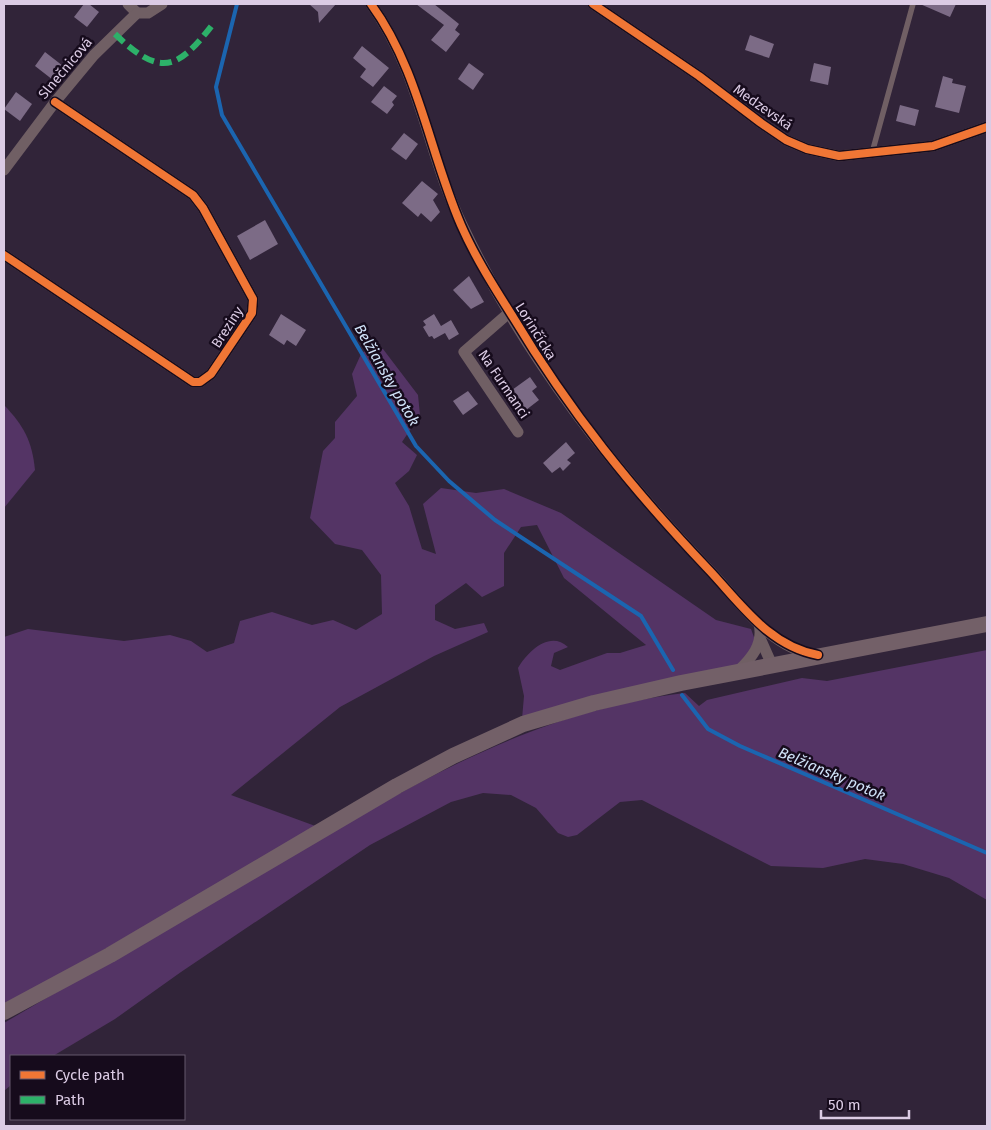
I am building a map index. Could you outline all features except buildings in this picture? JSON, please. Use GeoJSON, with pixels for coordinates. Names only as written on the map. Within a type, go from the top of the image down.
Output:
{"type":"FeatureCollection","features":[{"type":"Feature","properties":{"kind":"main road"},"geometry":{"type":"LineString","coordinates":[[4,1012],[110,955],[397,786],[489,739],[560,712],[818,655],[987,624]]}},
{"type":"Feature","properties":{"kind":"street"},"geometry":{"type":"LineString","coordinates":[[128,4],[137,13]]}},
{"type":"Feature","properties":{"kind":"street","name":"Slnečnicová"},"geometry":{"type":"LineString","coordinates":[[4,170],[55,102],[94,55],[137,13],[148,13],[162,4]]}},
{"type":"Feature","properties":{"kind":"street","name":"Lorinčícka"},"geometry":{"type":"LineString","coordinates":[[371,4],[383,20],[407,67],[462,225],[510,312],[562,395],[614,465],[759,624],[776,639],[797,650],[818,655]]}},
{"type":"Feature","properties":{"kind":"street","name":"Medzevská"},"geometry":{"type":"LineString","coordinates":[[593,4],[699,76],[786,140],[807,149],[839,156],[933,146],[987,128]]}},
{"type":"Feature","properties":{"kind":"street","name":"Breziny"},"geometry":{"type":"LineString","coordinates":[[4,255],[193,382],[200,382],[211,374],[252,314],[254,306],[249,291],[203,208],[193,195],[55,102]]}},
{"type":"Feature","properties":{"kind":"street","name":"Na Furmanci"},"geometry":{"type":"LineString","coordinates":[[510,312],[464,352],[518,432]]}},
{"type":"Feature","properties":{"kind":"street"},"geometry":{"type":"LineString","coordinates":[[759,624],[760,638],[776,664]]}},
{"type":"Feature","properties":{"kind":"street"},"geometry":{"type":"LineString","coordinates":[[736,672],[752,656],[760,638]]}},
{"type":"Feature","properties":{"kind":"street"},"geometry":{"type":"LineString","coordinates":[[776,639],[776,664]]}},
{"type":"Feature","properties":{"kind":"lane"},"geometry":{"type":"LineString","coordinates":[[872,152],[913,4]]}},
{"type":"Feature","properties":{"kind":"shaded area"},"geometry":{"type":"Polygon","coordinates":[[[383,349],[418,395],[420,415],[402,442],[417,455],[409,471],[395,483],[409,506],[422,549],[436,554],[423,504],[441,488],[476,493],[504,489],[561,513],[716,620],[751,629],[755,640],[746,658],[735,667],[522,719],[524,696],[518,668],[533,649],[547,642],[554,641],[561,642],[568,647],[554,653],[551,666],[560,670],[607,653],[620,653],[646,645],[564,578],[537,525],[521,527],[504,553],[504,586],[482,597],[466,583],[435,605],[435,620],[455,629],[484,623],[488,632],[434,656],[340,707],[231,795],[318,827],[4,1007],[4,637],[28,629],[124,641],[170,635],[191,641],[207,652],[234,643],[240,621],[272,612],[312,625],[333,620],[356,630],[382,614],[381,575],[362,550],[335,544],[310,518],[323,451],[335,438],[335,422],[357,396],[352,374],[362,352],[383,349]]]}},
{"type":"Feature","properties":{"kind":"shaded area"},"geometry":{"type":"Polygon","coordinates":[[[4,405],[26,434],[32,451],[35,470],[4,508],[4,405]]]}},
{"type":"Feature","properties":{"kind":"shaded area"},"geometry":{"type":"Polygon","coordinates":[[[987,650],[987,900],[949,878],[903,864],[865,859],[823,868],[771,866],[642,800],[620,802],[577,835],[568,837],[558,833],[536,808],[511,795],[483,793],[451,802],[370,845],[181,972],[115,1019],[55,1055],[10,1055],[10,1086],[4,1091],[4,1023],[422,781],[522,735],[574,717],[628,703],[685,693],[699,706],[707,700],[802,678],[827,681],[987,650]]]}},
{"type":"Feature","properties":{"kind":"waterway","name":"Belžiansky potok"},"geometry":{"type":"LineString","coordinates":[[237,4],[216,87],[222,115],[416,446],[449,481],[495,520],[641,616],[673,670]]}},
{"type":"Feature","properties":{"kind":"waterway","name":"Belžiansky potok"},"geometry":{"type":"LineString","coordinates":[[682,695],[708,729],[740,746],[987,853]]}},
{"type":"Feature","properties":{"kind":"marked path"},"geometry":{"type":"LineString","coordinates":[[115,34],[144,57],[156,62],[167,63],[178,59],[189,51],[213,24]]}},
{"type":"Feature","properties":{"kind":"cycle path"},"geometry":{"type":"LineString","coordinates":[[371,4],[401,56],[422,111],[450,197],[466,237],[492,283],[557,385],[604,449],[654,510],[757,622],[785,643],[818,655]]}},
{"type":"Feature","properties":{"kind":"cycle path"},"geometry":{"type":"LineString","coordinates":[[593,4],[699,76],[786,140],[807,149],[839,156],[933,146],[987,127]]}},
{"type":"Feature","properties":{"kind":"cycle path"},"geometry":{"type":"LineString","coordinates":[[4,255],[193,382],[200,382],[211,374],[252,313],[253,299],[203,208],[193,195],[55,102]]}}]}
